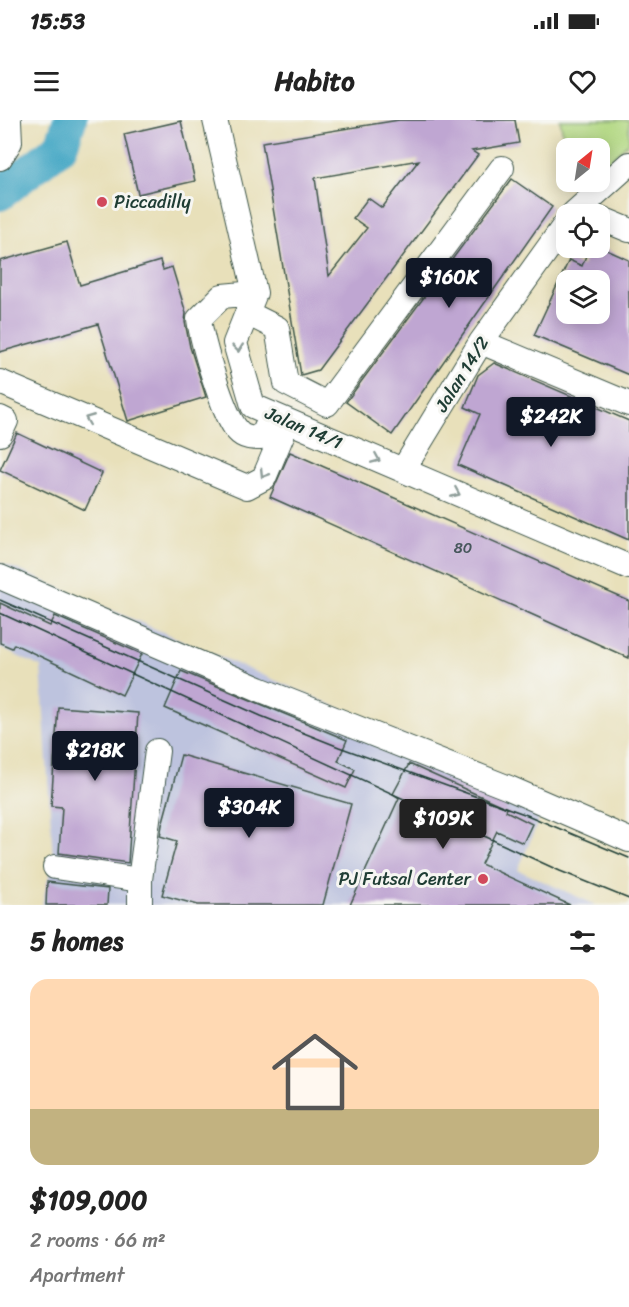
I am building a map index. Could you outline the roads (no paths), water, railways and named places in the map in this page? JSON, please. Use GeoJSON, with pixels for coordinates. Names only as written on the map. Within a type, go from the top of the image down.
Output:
{"type":"FeatureCollection","features":[{"type":"Feature","properties":{"kind":"street"},"geometry":{"type":"LineString","coordinates":[[0,158],[10,142],[9,120]]}},
{"type":"Feature","properties":{"kind":"street"},"geometry":{"type":"LineString","coordinates":[[215,120],[251,303]]}},
{"type":"Feature","properties":{"kind":"street","name":"Jalan 14/2"},"geometry":{"type":"LineString","coordinates":[[588,204],[629,164]]}},
{"type":"Feature","properties":{"kind":"street"},"geometry":{"type":"LineString","coordinates":[[280,417],[261,438],[250,438],[239,432],[227,411],[201,335],[199,319],[222,296],[251,303],[277,328],[286,383],[327,404],[502,168]]}},
{"type":"Feature","properties":{"kind":"street"},"geometry":{"type":"LineString","coordinates":[[610,222],[629,230]]}},
{"type":"Feature","properties":{"kind":"street","name":"Jalan 14/2"},"geometry":{"type":"LineString","coordinates":[[403,470],[481,342],[556,243]]}},
{"type":"Feature","properties":{"kind":"street","name":"Jalan 14/1"},"geometry":{"type":"LineString","coordinates":[[251,303],[235,343],[253,406],[629,567]]}},
{"type":"Feature","properties":{"kind":"street"},"geometry":{"type":"LineString","coordinates":[[481,342],[629,404]]}},
{"type":"Feature","properties":{"kind":"street"},"geometry":{"type":"LineString","coordinates":[[0,382],[247,486],[264,478],[280,417]]}},
{"type":"Feature","properties":{"kind":"street"},"geometry":{"type":"LineString","coordinates":[[0,418],[6,421],[0,434]]}},
{"type":"Feature","properties":{"kind":"street"},"geometry":{"type":"LineString","coordinates":[[0,577],[259,689],[509,788],[629,840]]}},
{"type":"Feature","properties":{"kind":"street"},"geometry":{"type":"LineString","coordinates":[[140,905],[157,751]]}},
{"type":"Feature","properties":{"kind":"street"},"geometry":{"type":"LineString","coordinates":[[55,867],[141,880]]}},
{"type":"Feature","properties":{"kind":"waterway"},"geometry":{"type":"LineString","coordinates":[[0,194],[61,146],[70,120]]}},
{"type":"Feature","properties":{"kind":"tram line"},"geometry":{"type":"LineString","coordinates":[[0,600],[261,716],[339,747],[527,815],[629,858]]}},
{"type":"Feature","properties":{"kind":"tram line"},"geometry":{"type":"LineString","coordinates":[[0,613],[560,871],[629,899]]}},
{"type":"Feature","properties":{"kind":"place","name":"Piccadilly"},"geometry":{"type":"Point","coordinates":[102,202]}},
{"type":"Feature","properties":{"kind":"place","name":"PJ Futsal Center"},"geometry":{"type":"Point","coordinates":[483,879]}}]}
